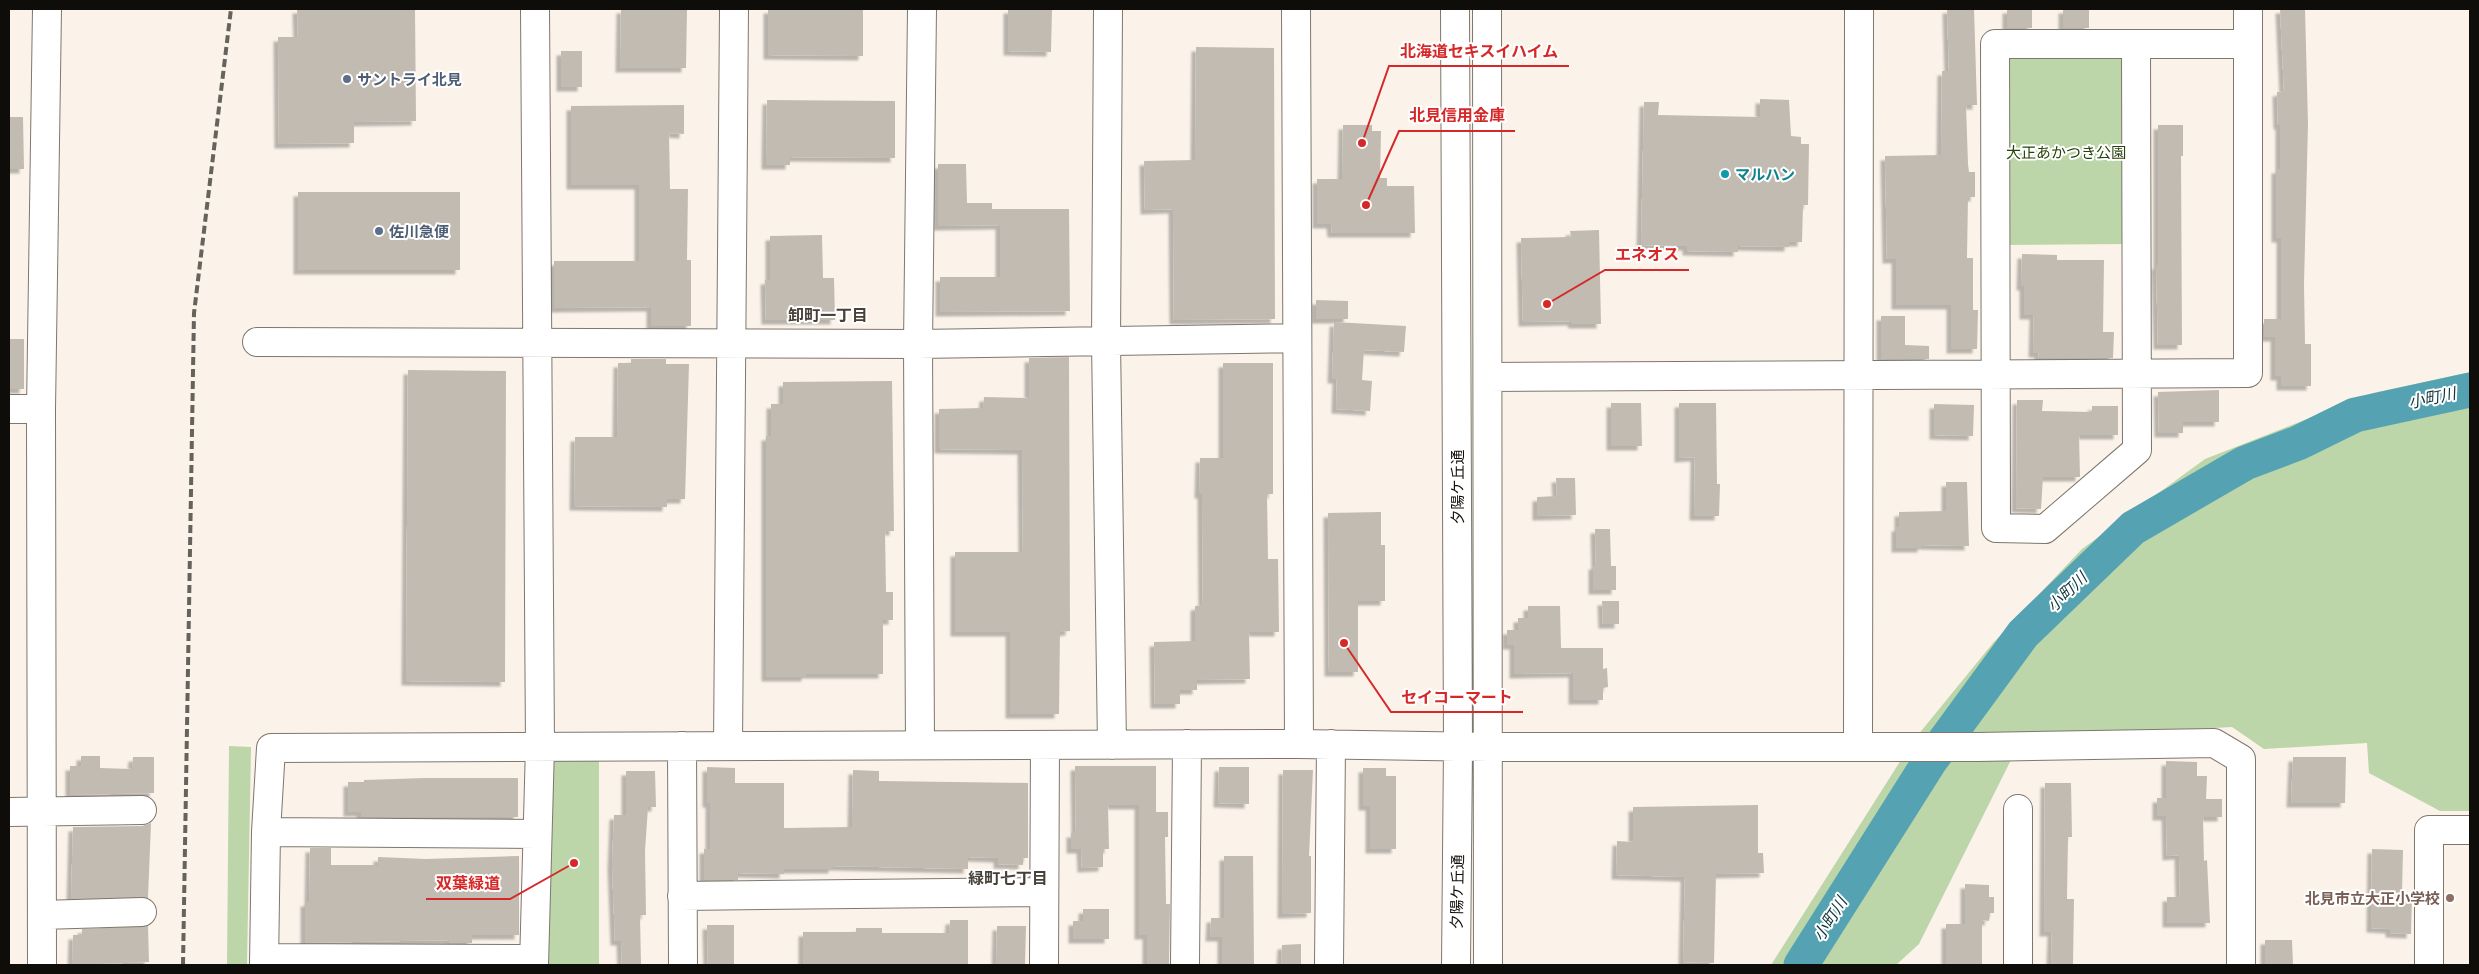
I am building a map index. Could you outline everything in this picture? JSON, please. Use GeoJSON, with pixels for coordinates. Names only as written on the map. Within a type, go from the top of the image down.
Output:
{"type":"FeatureCollection","features":[{"type":"Feature","properties":{"kind":"street"},"geometry":{"type":"LineString","coordinates":[[42,965],[41,409],[47,9]]}},
{"type":"Feature","properties":{"kind":"street"},"geometry":{"type":"LineString","coordinates":[[535,9],[540,746],[534,962],[264,962],[266,832],[271,748],[540,746],[1112,744],[1331,744],[1488,748],[1977,747],[2214,743],[2241,759],[2241,965]]}},
{"type":"Feature","properties":{"kind":"street"},"geometry":{"type":"LineString","coordinates":[[728,746],[734,9]]}},
{"type":"Feature","properties":{"kind":"street"},"geometry":{"type":"LineString","coordinates":[[920,745],[918,344],[922,9]]}},
{"type":"Feature","properties":{"kind":"street"},"geometry":{"type":"LineString","coordinates":[[1108,9],[1106,342],[1112,744]]}},
{"type":"Feature","properties":{"kind":"street"},"geometry":{"type":"LineString","coordinates":[[1296,9],[1296,338],[1300,744]]}},
{"type":"Feature","properties":{"kind":"street","name":"夕陽ケ丘通"},"geometry":{"type":"LineString","coordinates":[[1456,9],[1458,747],[1456,965]]}},
{"type":"Feature","properties":{"kind":"street","name":"夕陽ケ丘通"},"geometry":{"type":"LineString","coordinates":[[1487,9],[1488,965]]}},
{"type":"Feature","properties":{"kind":"street"},"geometry":{"type":"LineString","coordinates":[[1858,746],[1859,9]]}},
{"type":"Feature","properties":{"kind":"street"},"geometry":{"type":"LineString","coordinates":[[1488,377],[2248,373],[2248,9]]}},
{"type":"Feature","properties":{"kind":"street"},"geometry":{"type":"LineString","coordinates":[[2136,44],[2137,450],[2045,529],[1996,528],[1994,373],[1995,44],[2136,44],[2248,44]]}},
{"type":"Feature","properties":{"kind":"street"},"geometry":{"type":"LineString","coordinates":[[257,342],[918,344],[1296,338]]}},
{"type":"Feature","properties":{"kind":"street"},"geometry":{"type":"LineString","coordinates":[[9,409],[41,409]]}},
{"type":"Feature","properties":{"kind":"street"},"geometry":{"type":"LineString","coordinates":[[1186,965],[1188,744]]}},
{"type":"Feature","properties":{"kind":"street"},"geometry":{"type":"LineString","coordinates":[[1329,965],[1331,744]]}},
{"type":"Feature","properties":{"kind":"street"},"geometry":{"type":"LineString","coordinates":[[1044,965],[1045,745]]}},
{"type":"Feature","properties":{"kind":"street"},"geometry":{"type":"LineString","coordinates":[[682,746],[683,965]]}},
{"type":"Feature","properties":{"kind":"street"},"geometry":{"type":"LineString","coordinates":[[2018,809],[2018,965]]}},
{"type":"Feature","properties":{"kind":"street"},"geometry":{"type":"LineString","coordinates":[[9,812],[142,810]]}},
{"type":"Feature","properties":{"kind":"street"},"geometry":{"type":"LineString","coordinates":[[2429,965],[2429,830],[2470,830]]}},
{"type":"Feature","properties":{"kind":"street"},"geometry":{"type":"LineString","coordinates":[[266,832],[537,834]]}},
{"type":"Feature","properties":{"kind":"street"},"geometry":{"type":"LineString","coordinates":[[682,896],[1044,892]]}},
{"type":"Feature","properties":{"kind":"street"},"geometry":{"type":"LineString","coordinates":[[42,915],[142,912]]}},
{"type":"Feature","properties":{"kind":"green space","name":"大正あかつき公園"},"geometry":{"type":"Polygon","coordinates":[[[2012,50],[2118,50],[2127,60],[2128,244],[2004,245],[2004,58],[2012,50]]]}},
{"type":"Feature","properties":{"kind":"green space"},"geometry":{"type":"Polygon","coordinates":[[[2470,372],[2470,811],[2440,811],[2369,773],[2367,743],[2264,749],[2232,727],[2022,738],[1919,944],[1896,965],[1771,965],[1913,741],[1993,643],[2082,549],[2205,459],[2373,393],[2470,372]]]}},
{"type":"Feature","properties":{"kind":"green space"},"geometry":{"type":"Polygon","coordinates":[[[229,746],[251,747],[247,965],[227,965],[229,746]]]}},
{"type":"Feature","properties":{"kind":"green space"},"geometry":{"type":"Polygon","coordinates":[[[551,761],[599,761],[599,965],[548,965],[551,761]]]}},
{"type":"Feature","properties":{"kind":"building","name":"サントライ北見"},"geometry":{"type":"Polygon","coordinates":[[[297,9],[415,9],[416,121],[354,122],[354,143],[279,144],[278,37],[298,37],[297,9]]]}},
{"type":"Feature","properties":{"kind":"building"},"geometry":{"type":"Polygon","coordinates":[[[621,9],[687,9],[686,68],[620,68],[621,9]]]}},
{"type":"Feature","properties":{"kind":"building"},"geometry":{"type":"Polygon","coordinates":[[[768,9],[863,9],[863,56],[768,55],[768,9]]]}},
{"type":"Feature","properties":{"kind":"building"},"geometry":{"type":"Polygon","coordinates":[[[1008,9],[1052,9],[1051,52],[1008,51],[1008,9]]]}},
{"type":"Feature","properties":{"kind":"building"},"geometry":{"type":"Polygon","coordinates":[[[1947,9],[1974,9],[1977,105],[1966,105],[1968,164],[1969,172],[1975,172],[1975,197],[1968,197],[1967,258],[1973,258],[1973,310],[1978,310],[1977,349],[1951,349],[1951,305],[1896,305],[1896,259],[1887,259],[1885,156],[1941,155],[1942,71],[1949,71],[1947,9]]]}},
{"type":"Feature","properties":{"kind":"building"},"geometry":{"type":"Polygon","coordinates":[[[2007,9],[2032,9],[2032,28],[2007,28],[2007,9]]]}},
{"type":"Feature","properties":{"kind":"building"},"geometry":{"type":"Polygon","coordinates":[[[2063,9],[2089,9],[2089,28],[2063,28],[2063,9]]]}},
{"type":"Feature","properties":{"kind":"building"},"geometry":{"type":"Polygon","coordinates":[[[2280,9],[2305,9],[2308,124],[2304,284],[2305,344],[2311,344],[2311,386],[2281,386],[2281,376],[2275,376],[2275,337],[2264,337],[2264,319],[2281,319],[2281,238],[2276,238],[2276,169],[2280,169],[2280,125],[2278,125],[2277,92],[2284,91],[2280,9]]]}},
{"type":"Feature","properties":{"kind":"building"},"geometry":{"type":"Polygon","coordinates":[[[1196,47],[1274,48],[1275,319],[1174,320],[1173,209],[1145,210],[1144,161],[1195,160],[1196,47]]]}},
{"type":"Feature","properties":{"kind":"building"},"geometry":{"type":"Polygon","coordinates":[[[561,51],[582,51],[582,87],[561,87],[561,51]]]}},
{"type":"Feature","properties":{"kind":"building","name":"マルハン"},"geometry":{"type":"Polygon","coordinates":[[[1760,99],[1789,100],[1791,136],[1801,137],[1801,144],[1809,144],[1808,205],[1803,205],[1802,242],[1789,242],[1789,247],[1738,246],[1738,252],[1687,251],[1687,246],[1641,245],[1644,102],[1659,102],[1658,115],[1760,117],[1760,99]]]}},
{"type":"Feature","properties":{"kind":"building"},"geometry":{"type":"Polygon","coordinates":[[[767,100],[895,101],[895,158],[790,157],[790,165],[766,165],[767,100]]]}},
{"type":"Feature","properties":{"kind":"building"},"geometry":{"type":"Polygon","coordinates":[[[684,105],[684,134],[669,133],[670,189],[688,189],[687,260],[691,260],[691,326],[651,326],[651,307],[554,308],[554,261],[639,261],[639,185],[571,185],[571,106],[684,105]]]}},
{"type":"Feature","properties":{"kind":"building"},"geometry":{"type":"Polygon","coordinates":[[[9,117],[23,117],[24,169],[9,169],[9,117]]]}},
{"type":"Feature","properties":{"kind":"building"},"geometry":{"type":"Polygon","coordinates":[[[1343,125],[1372,125],[1372,131],[1381,131],[1380,178],[1387,178],[1387,186],[1414,186],[1415,233],[1332,233],[1331,224],[1317,224],[1317,179],[1342,179],[1343,125]]]}},
{"type":"Feature","properties":{"kind":"building"},"geometry":{"type":"Polygon","coordinates":[[[2158,125],[2183,125],[2183,156],[2181,156],[2182,345],[2158,345],[2156,265],[2158,265],[2158,125]]]}},
{"type":"Feature","properties":{"kind":"building"},"geometry":{"type":"Polygon","coordinates":[[[938,164],[966,164],[967,203],[992,203],[992,209],[1069,209],[1070,311],[940,312],[940,277],[1000,277],[1000,225],[938,226],[938,164]]]}},
{"type":"Feature","properties":{"kind":"building","name":"佐川急便"},"geometry":{"type":"Polygon","coordinates":[[[298,192],[460,192],[460,270],[298,270],[298,192]]]}},
{"type":"Feature","properties":{"kind":"building"},"geometry":{"type":"Polygon","coordinates":[[[1599,230],[1601,324],[1573,324],[1572,321],[1523,322],[1521,238],[1571,237],[1570,231],[1599,230]]]}},
{"type":"Feature","properties":{"kind":"building"},"geometry":{"type":"Polygon","coordinates":[[[822,235],[823,278],[834,278],[835,320],[766,320],[765,280],[770,280],[770,236],[822,235]]]}},
{"type":"Feature","properties":{"kind":"building"},"geometry":{"type":"Polygon","coordinates":[[[2022,254],[2057,255],[2057,260],[2104,260],[2103,332],[2114,332],[2113,358],[2038,358],[2039,353],[2033,353],[2034,315],[2024,315],[2024,286],[2021,286],[2022,254]]]}},
{"type":"Feature","properties":{"kind":"building"},"geometry":{"type":"Polygon","coordinates":[[[1316,300],[1348,301],[1348,319],[1316,319],[1316,300]]]}},
{"type":"Feature","properties":{"kind":"building"},"geometry":{"type":"Polygon","coordinates":[[[1881,316],[1905,316],[1905,345],[1929,346],[1929,359],[1881,359],[1881,316]]]}},
{"type":"Feature","properties":{"kind":"building"},"geometry":{"type":"Polygon","coordinates":[[[1334,322],[1406,326],[1404,352],[1364,350],[1362,380],[1372,381],[1370,411],[1336,409],[1337,379],[1332,379],[1334,322]]]}},
{"type":"Feature","properties":{"kind":"building"},"geometry":{"type":"Polygon","coordinates":[[[9,339],[24,339],[24,389],[9,389],[9,339]]]}},
{"type":"Feature","properties":{"kind":"building"},"geometry":{"type":"Polygon","coordinates":[[[1069,357],[1070,631],[1060,632],[1059,714],[1010,714],[1010,632],[955,632],[955,552],[1023,552],[1022,450],[939,449],[939,409],[983,408],[984,397],[1029,398],[1029,358],[1069,357]]]}},
{"type":"Feature","properties":{"kind":"building"},"geometry":{"type":"Polygon","coordinates":[[[631,359],[666,359],[666,364],[689,364],[685,499],[667,499],[667,507],[574,506],[575,437],[617,437],[618,363],[631,363],[631,359]]]}},
{"type":"Feature","properties":{"kind":"building"},"geometry":{"type":"Polygon","coordinates":[[[1223,363],[1273,363],[1273,494],[1267,494],[1268,559],[1278,559],[1279,632],[1249,632],[1250,679],[1197,680],[1197,690],[1180,690],[1180,704],[1155,704],[1154,642],[1195,641],[1195,606],[1203,605],[1202,494],[1199,494],[1200,458],[1223,458],[1223,363]]]}},
{"type":"Feature","properties":{"kind":"building"},"geometry":{"type":"Polygon","coordinates":[[[408,370],[506,371],[505,682],[406,681],[408,370]]]}},
{"type":"Feature","properties":{"kind":"building"},"geometry":{"type":"Polygon","coordinates":[[[892,381],[894,531],[885,531],[886,592],[893,592],[893,620],[883,620],[883,674],[806,674],[806,677],[766,677],[766,436],[771,436],[771,404],[783,404],[783,382],[892,381]]]}},
{"type":"Feature","properties":{"kind":"building"},"geometry":{"type":"Polygon","coordinates":[[[2219,390],[2219,422],[2183,422],[2183,433],[2159,433],[2158,392],[2219,390]]]}},
{"type":"Feature","properties":{"kind":"building"},"geometry":{"type":"Polygon","coordinates":[[[2017,400],[2043,400],[2042,411],[2092,412],[2092,406],[2118,406],[2118,435],[2079,435],[2080,477],[2043,477],[2041,509],[2016,508],[2017,400]]]}},
{"type":"Feature","properties":{"kind":"building"},"geometry":{"type":"Polygon","coordinates":[[[1611,403],[1641,403],[1642,446],[1611,446],[1611,403]]]}},
{"type":"Feature","properties":{"kind":"building"},"geometry":{"type":"Polygon","coordinates":[[[1679,403],[1716,403],[1717,484],[1720,484],[1719,516],[1694,516],[1695,457],[1679,458],[1679,403]]]}},
{"type":"Feature","properties":{"kind":"building"},"geometry":{"type":"Polygon","coordinates":[[[1934,404],[1974,405],[1973,436],[1934,435],[1934,404]]]}},
{"type":"Feature","properties":{"kind":"building"},"geometry":{"type":"Polygon","coordinates":[[[1556,478],[1575,478],[1576,515],[1537,516],[1537,497],[1557,496],[1556,478]]]}},
{"type":"Feature","properties":{"kind":"building"},"geometry":{"type":"Polygon","coordinates":[[[1946,482],[1967,482],[1969,546],[1922,545],[1922,548],[1896,548],[1896,527],[1899,527],[1899,512],[1946,511],[1946,482]]]}},
{"type":"Feature","properties":{"kind":"building"},"geometry":{"type":"Polygon","coordinates":[[[1381,512],[1381,545],[1385,545],[1385,601],[1358,601],[1358,672],[1329,672],[1328,513],[1381,512]]]}},
{"type":"Feature","properties":{"kind":"building"},"geometry":{"type":"Polygon","coordinates":[[[1595,529],[1610,529],[1611,566],[1616,566],[1616,590],[1593,590],[1593,565],[1596,565],[1595,529]]]}},
{"type":"Feature","properties":{"kind":"building"},"geometry":{"type":"Polygon","coordinates":[[[1602,601],[1619,601],[1619,624],[1603,624],[1602,601]]]}},
{"type":"Feature","properties":{"kind":"building"},"geometry":{"type":"Polygon","coordinates":[[[1528,606],[1560,606],[1561,648],[1603,648],[1603,669],[1607,668],[1608,687],[1603,688],[1603,700],[1573,700],[1573,673],[1514,674],[1514,645],[1507,645],[1507,630],[1518,630],[1518,618],[1528,618],[1528,606]]]}},
{"type":"Feature","properties":{"kind":"building"},"geometry":{"type":"Polygon","coordinates":[[[81,756],[100,756],[100,768],[132,769],[133,757],[154,757],[154,793],[70,795],[70,766],[81,766],[81,756]]]}},
{"type":"Feature","properties":{"kind":"building"},"geometry":{"type":"Polygon","coordinates":[[[2293,757],[2346,757],[2345,803],[2291,803],[2293,757]]]}},
{"type":"Feature","properties":{"kind":"building"},"geometry":{"type":"Polygon","coordinates":[[[2166,761],[2197,762],[2197,776],[2207,776],[2206,799],[2222,799],[2222,817],[2203,817],[2204,861],[2207,860],[2210,923],[2167,923],[2167,897],[2180,897],[2179,855],[2167,856],[2166,816],[2157,816],[2157,798],[2166,798],[2166,761]]]}},
{"type":"Feature","properties":{"kind":"building"},"geometry":{"type":"Polygon","coordinates":[[[1075,766],[1156,766],[1156,812],[1168,812],[1168,837],[1165,837],[1166,904],[1170,904],[1169,965],[1147,965],[1147,935],[1139,935],[1139,805],[1108,805],[1109,849],[1103,849],[1103,867],[1082,868],[1081,849],[1071,849],[1071,833],[1076,833],[1075,766]]]}},
{"type":"Feature","properties":{"kind":"building"},"geometry":{"type":"Polygon","coordinates":[[[707,767],[735,768],[735,783],[784,783],[784,828],[852,827],[853,770],[879,771],[879,781],[1028,783],[1028,858],[1023,858],[1023,865],[998,864],[998,858],[968,857],[968,869],[833,866],[833,869],[784,869],[784,874],[738,873],[738,880],[704,880],[704,849],[710,849],[710,803],[707,803],[707,767]]]}},
{"type":"Feature","properties":{"kind":"building"},"geometry":{"type":"Polygon","coordinates":[[[1219,767],[1249,767],[1249,804],[1218,803],[1219,767]]]}},
{"type":"Feature","properties":{"kind":"building"},"geometry":{"type":"Polygon","coordinates":[[[1363,768],[1386,768],[1386,776],[1396,776],[1396,849],[1370,849],[1370,806],[1363,806],[1363,768]]]}},
{"type":"Feature","properties":{"kind":"building"},"geometry":{"type":"Polygon","coordinates":[[[1283,770],[1313,770],[1309,856],[1311,856],[1311,913],[1282,914],[1283,770]]]}},
{"type":"Feature","properties":{"kind":"building"},"geometry":{"type":"Polygon","coordinates":[[[626,771],[655,771],[656,807],[648,807],[645,851],[646,915],[640,915],[641,965],[622,965],[621,941],[615,941],[612,865],[614,815],[626,815],[626,771]]]}},
{"type":"Feature","properties":{"kind":"building"},"geometry":{"type":"Polygon","coordinates":[[[425,778],[518,778],[518,817],[361,817],[361,812],[348,812],[348,782],[425,778]]]}},
{"type":"Feature","properties":{"kind":"building"},"geometry":{"type":"Polygon","coordinates":[[[2045,783],[2071,783],[2072,837],[2068,837],[2067,899],[2074,899],[2073,965],[2051,965],[2052,932],[2044,932],[2045,783]]]}},
{"type":"Feature","properties":{"kind":"building"},"geometry":{"type":"Polygon","coordinates":[[[1758,805],[1758,853],[1763,853],[1764,873],[1716,874],[1714,963],[1683,962],[1685,877],[1616,875],[1617,841],[1633,842],[1633,807],[1758,805]]]}},
{"type":"Feature","properties":{"kind":"building"},"geometry":{"type":"Polygon","coordinates":[[[151,823],[148,898],[71,899],[73,827],[142,826],[151,823]]]}},
{"type":"Feature","properties":{"kind":"building"},"geometry":{"type":"Polygon","coordinates":[[[310,848],[331,848],[331,865],[378,865],[378,857],[426,859],[519,856],[519,935],[472,935],[472,943],[449,943],[449,940],[305,943],[305,902],[309,902],[310,848]]]}},
{"type":"Feature","properties":{"kind":"building"},"geometry":{"type":"Polygon","coordinates":[[[2372,849],[2403,850],[2402,894],[2412,894],[2411,934],[2390,933],[2390,929],[2371,928],[2372,849]]]}},
{"type":"Feature","properties":{"kind":"building"},"geometry":{"type":"Polygon","coordinates":[[[1224,856],[1253,856],[1254,965],[1222,965],[1222,937],[1210,937],[1211,918],[1224,918],[1224,856]]]}},
{"type":"Feature","properties":{"kind":"building"},"geometry":{"type":"Polygon","coordinates":[[[1965,884],[1989,885],[1989,897],[1994,897],[1994,913],[1990,913],[1989,921],[1982,920],[1982,965],[1946,965],[1946,924],[1965,924],[1965,884]]]}},
{"type":"Feature","properties":{"kind":"building"},"geometry":{"type":"Polygon","coordinates":[[[1083,909],[1109,909],[1109,939],[1073,939],[1073,921],[1083,921],[1083,909]]]}},
{"type":"Feature","properties":{"kind":"building"},"geometry":{"type":"Polygon","coordinates":[[[950,920],[968,920],[968,965],[803,965],[803,932],[856,932],[856,928],[882,928],[882,933],[949,933],[950,920]]]}},
{"type":"Feature","properties":{"kind":"building"},"geometry":{"type":"Polygon","coordinates":[[[707,925],[734,925],[734,965],[708,965],[707,925]]]}},
{"type":"Feature","properties":{"kind":"building"},"geometry":{"type":"Polygon","coordinates":[[[148,926],[149,962],[72,965],[73,935],[82,935],[82,929],[148,926]]]}},
{"type":"Feature","properties":{"kind":"building"},"geometry":{"type":"Polygon","coordinates":[[[997,926],[1026,926],[1025,965],[996,965],[997,926]]]}},
{"type":"Feature","properties":{"kind":"building"},"geometry":{"type":"Polygon","coordinates":[[[2265,940],[2292,940],[2293,965],[2265,965],[2265,940]]]}},
{"type":"Feature","properties":{"kind":"building"},"geometry":{"type":"Polygon","coordinates":[[[1301,944],[1301,965],[1281,965],[1282,945],[1301,944]]]}},
{"type":"Feature","properties":{"kind":"waterway","name":"小町川"},"geometry":{"type":"LineString","coordinates":[[1801,965],[1930,761],[2023,634],[2133,528],[2245,463],[2298,443],[2355,415],[2470,390]]}},
{"type":"Feature","properties":{"kind":"railway"},"geometry":{"type":"LineString","coordinates":[[183,965],[194,313],[231,9]]}},
{"type":"Feature","properties":{"kind":"place","name":"サントライ北見"},"geometry":{"type":"Point","coordinates":[347,79]}},
{"type":"Feature","properties":{"kind":"place","name":"北海道セキスイハイム"},"geometry":{"type":"Point","coordinates":[1362,143]}},
{"type":"Feature","properties":{"kind":"place","name":"マルハン"},"geometry":{"type":"Point","coordinates":[1725,174]}},
{"type":"Feature","properties":{"kind":"place","name":"北見信用金庫"},"geometry":{"type":"Point","coordinates":[1366,205]}},
{"type":"Feature","properties":{"kind":"place","name":"佐川急便"},"geometry":{"type":"Point","coordinates":[379,231]}},
{"type":"Feature","properties":{"kind":"place","name":"エネオス"},"geometry":{"type":"Point","coordinates":[1547,304]}},
{"type":"Feature","properties":{"kind":"place","name":"セイコーマート"},"geometry":{"type":"Point","coordinates":[1344,643]}},
{"type":"Feature","properties":{"kind":"place","name":"双葉緑道"},"geometry":{"type":"Point","coordinates":[574,863]}},
{"type":"Feature","properties":{"kind":"place","name":"北見市立大正小学校"},"geometry":{"type":"Point","coordinates":[2450,898]}},
{"type":"Feature","properties":{"kind":"district","name":"卸町一丁目"},"geometry":{"type":"Point","coordinates":[828,315]}},
{"type":"Feature","properties":{"kind":"district","name":"緑町七丁目"},"geometry":{"type":"Point","coordinates":[1008,878]}}]}
